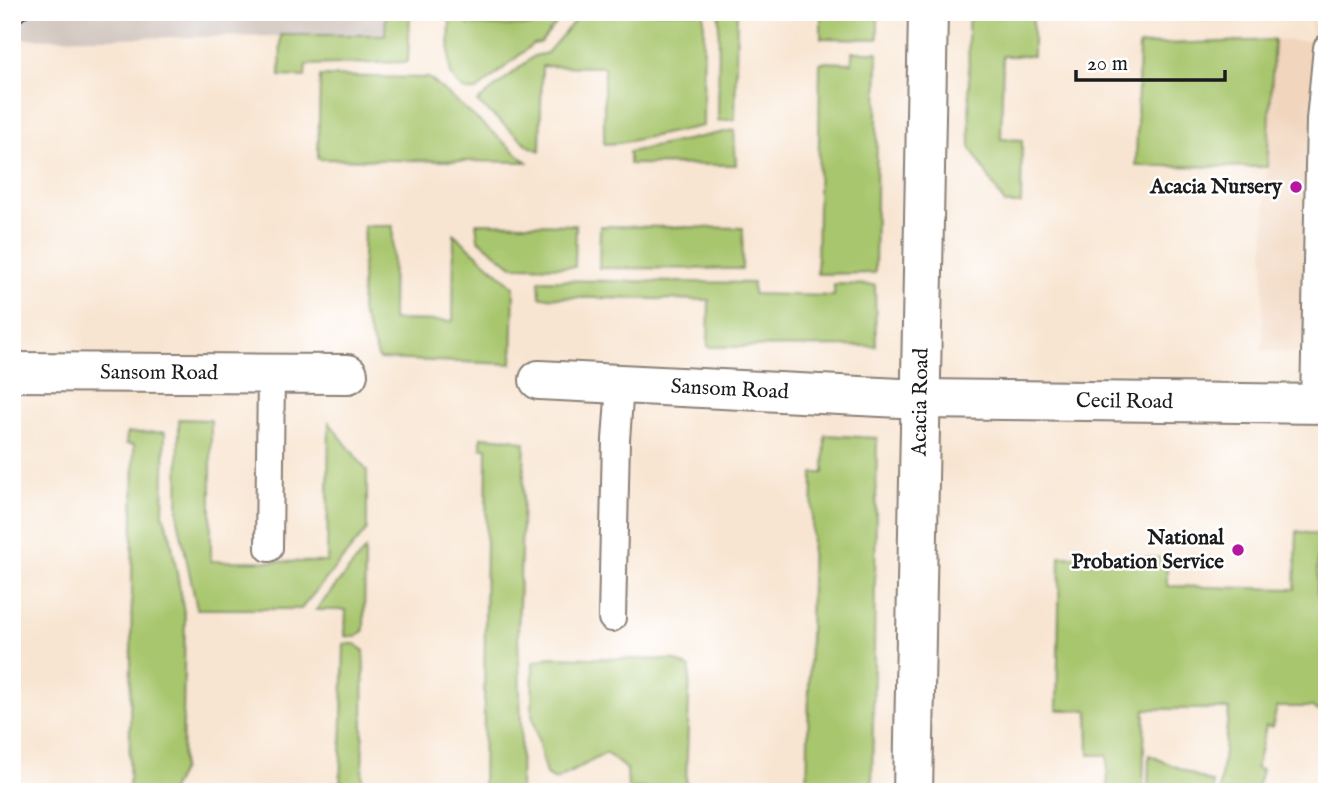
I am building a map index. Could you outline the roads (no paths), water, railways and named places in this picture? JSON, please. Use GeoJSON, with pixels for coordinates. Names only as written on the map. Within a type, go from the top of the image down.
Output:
{"type":"FeatureCollection","features":[{"type":"Feature","properties":{"kind":"street","name":"Acacia Road"},"geometry":{"type":"LineString","coordinates":[[913,792],[928,12]]}},
{"type":"Feature","properties":{"kind":"street","name":"Sansom Road"},"geometry":{"type":"LineString","coordinates":[[12,372],[348,374]]}},
{"type":"Feature","properties":{"kind":"street","name":"Sansom Road"},"geometry":{"type":"LineString","coordinates":[[539,380],[921,399]]}},
{"type":"Feature","properties":{"kind":"street","name":"Cecil Road"},"geometry":{"type":"LineString","coordinates":[[921,399],[1320,404]]}},
{"type":"Feature","properties":{"kind":"lane"},"geometry":{"type":"LineString","coordinates":[[1320,404],[1320,120],[1327,48]]}},
{"type":"Feature","properties":{"kind":"lane"},"geometry":{"type":"LineString","coordinates":[[269,548],[271,374]]}},
{"type":"Feature","properties":{"kind":"lane"},"geometry":{"type":"LineString","coordinates":[[612,618],[620,384]]}},
{"type":"Feature","properties":{"kind":"railway"},"geometry":{"type":"LineString","coordinates":[[12,24],[27,12]]}},
{"type":"Feature","properties":{"kind":"place","name":"Acacia Nursery"},"geometry":{"type":"Point","coordinates":[1296,187]}},
{"type":"Feature","properties":{"kind":"place","name":"National Probation Service"},"geometry":{"type":"Point","coordinates":[1238,550]}}]}
